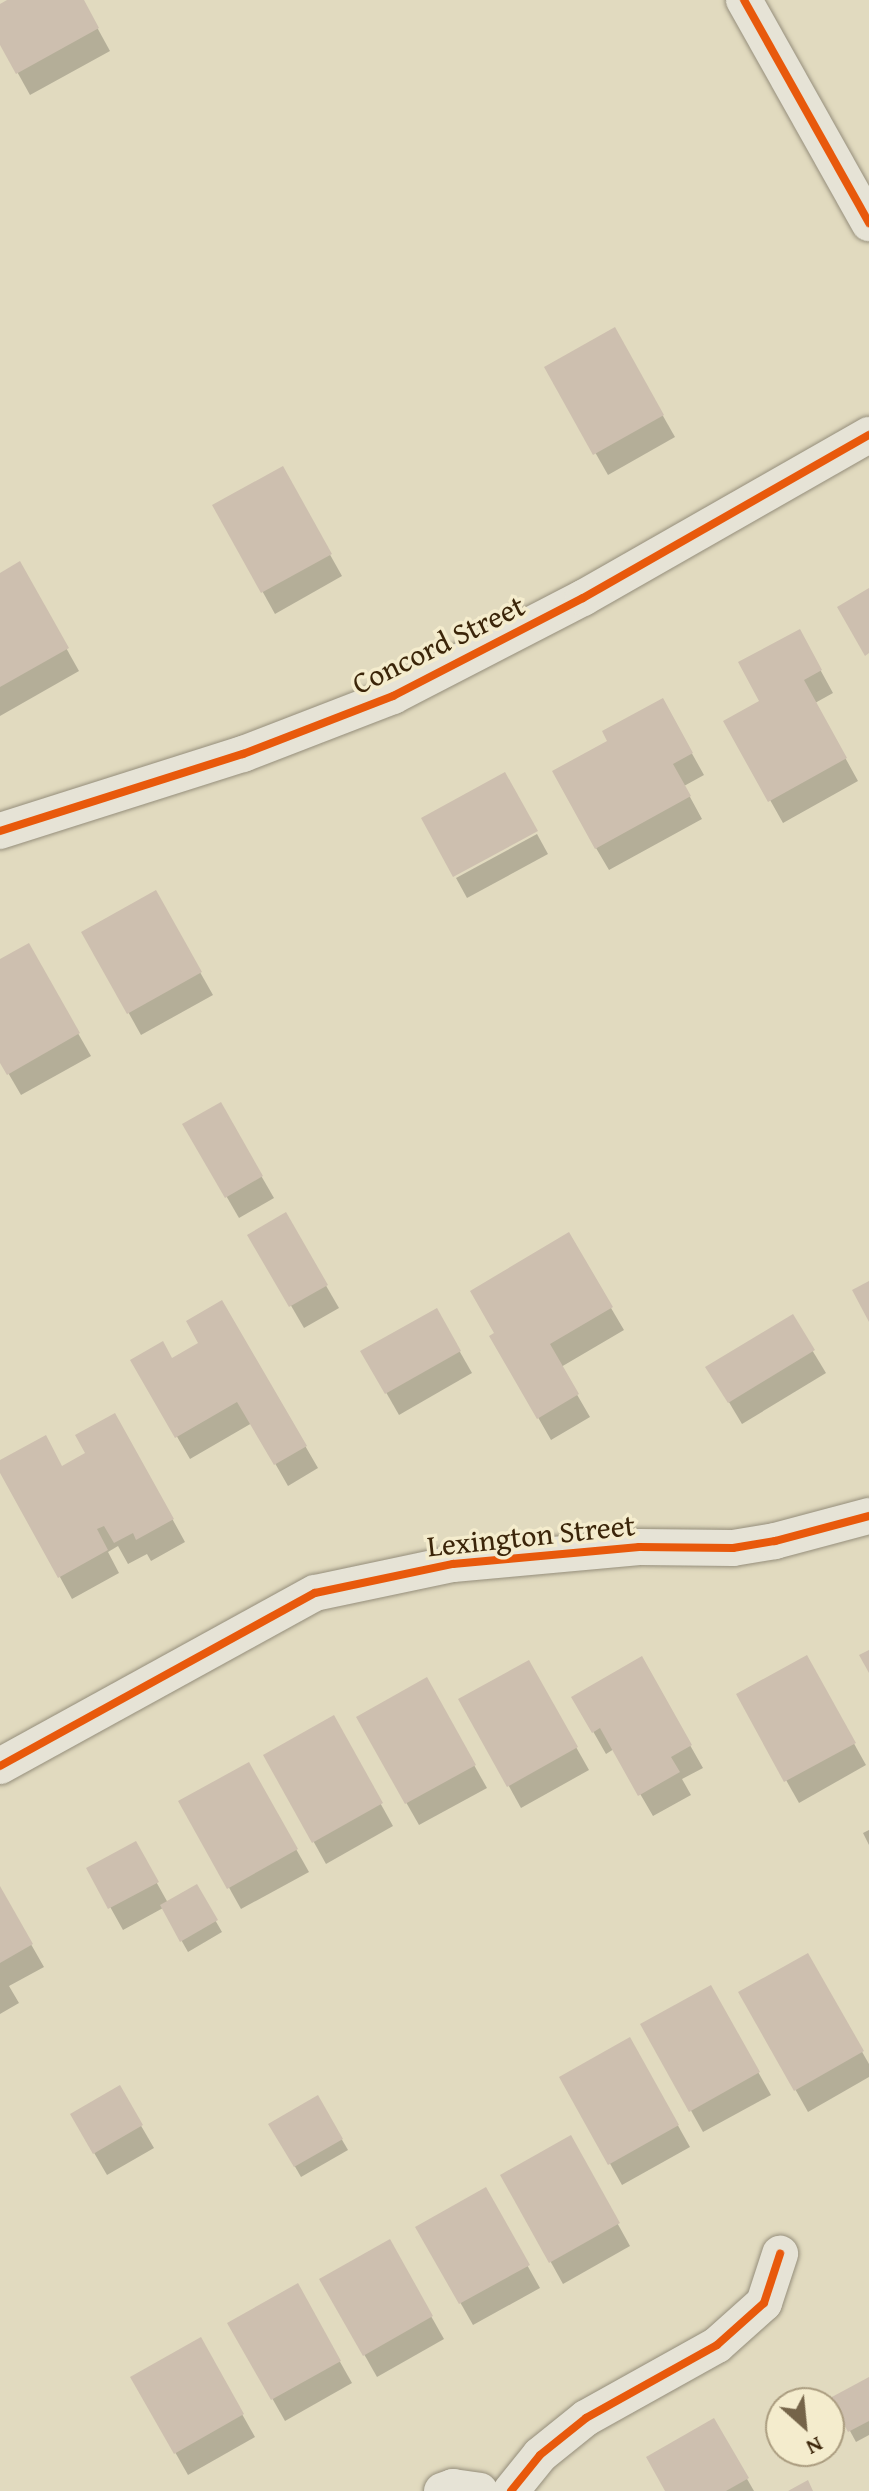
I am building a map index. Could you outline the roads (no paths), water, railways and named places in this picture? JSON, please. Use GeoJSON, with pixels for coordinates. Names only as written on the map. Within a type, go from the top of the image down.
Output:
{"type":"FeatureCollection","features":[{"type":"Feature","properties":{"kind":"street"},"geometry":{"type":"LineString","coordinates":[[744,0],[869,223]]}},
{"type":"Feature","properties":{"kind":"street","name":"Concord Street"},"geometry":{"type":"LineString","coordinates":[[0,831],[243,754],[393,696],[583,598],[869,435]]}},
{"type":"Feature","properties":{"kind":"street","name":"Lexington Street"},"geometry":{"type":"LineString","coordinates":[[0,1766],[315,1593],[453,1564],[639,1547],[733,1548],[775,1541],[869,1516]]}},
{"type":"Feature","properties":{"kind":"street"},"geometry":{"type":"LineString","coordinates":[[511,2491],[540,2455],[586,2418],[717,2345],[764,2303],[780,2254]]}},
{"type":"Feature","properties":{"kind":"street"},"geometry":{"type":"LineString","coordinates":[[442,2491],[453,2487],[480,2491]]}}]}
